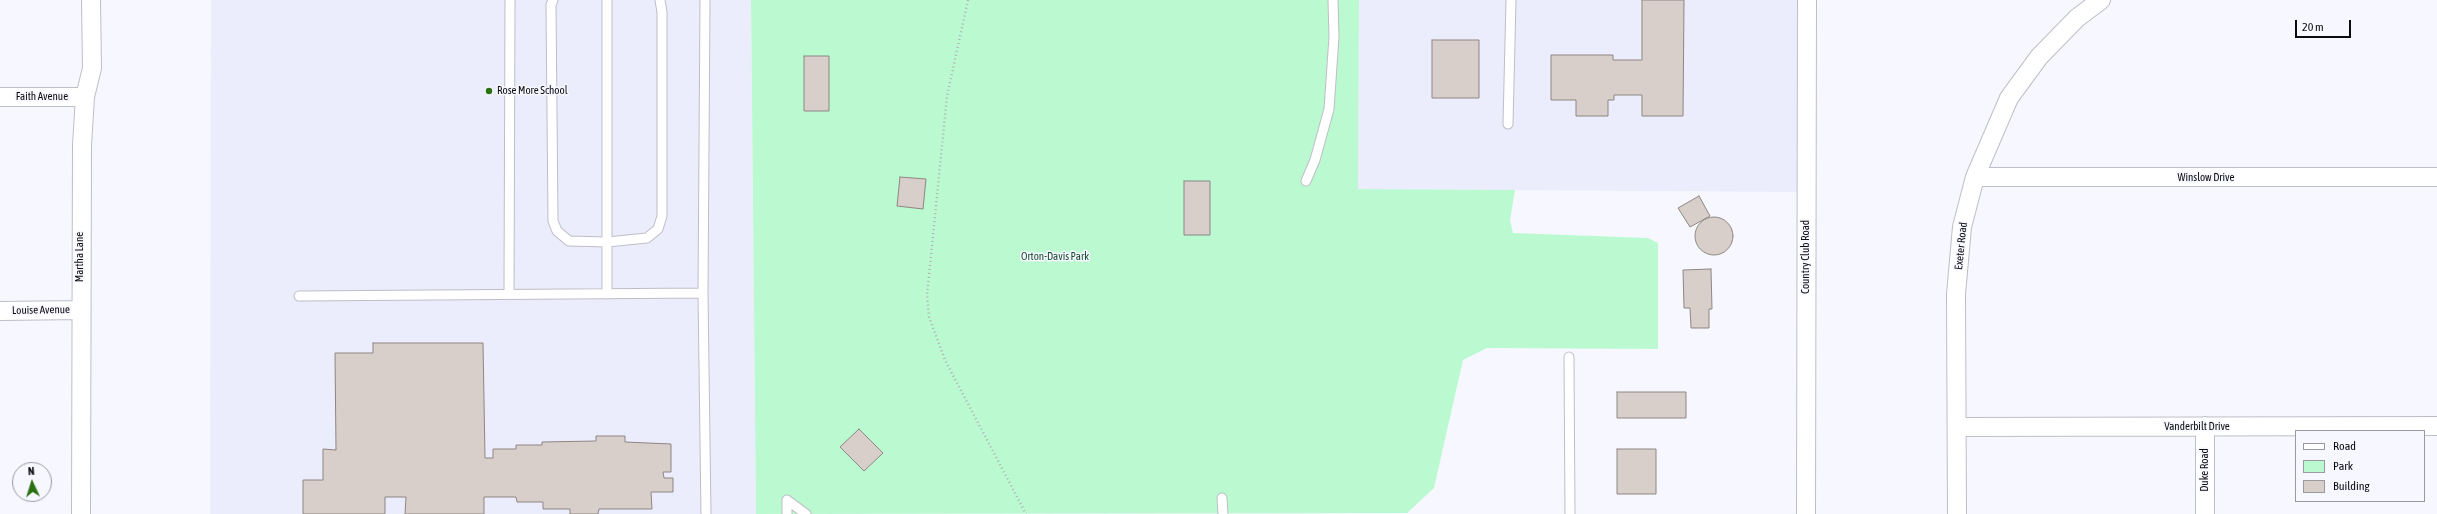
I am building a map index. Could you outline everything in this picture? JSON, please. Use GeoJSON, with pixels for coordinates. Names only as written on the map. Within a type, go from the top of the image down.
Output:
{"type":"FeatureCollection","features":[{"type":"Feature","properties":{"kind":"street","name":"Martha Lane"},"geometry":{"type":"LineString","coordinates":[[81,514],[82,145],[85,97],[92,68],[91,0]]}},
{"type":"Feature","properties":{"kind":"street","name":"Country Club Road"},"geometry":{"type":"LineString","coordinates":[[1806,514],[1807,0]]}},
{"type":"Feature","properties":{"kind":"street","name":"Exeter Road"},"geometry":{"type":"LineString","coordinates":[[1957,514],[1958,427],[1956,294],[1962,227],[1975,178],[2010,98],[2039,57],[2077,18],[2100,0]]}},
{"type":"Feature","properties":{"kind":"street","name":"Faith Avenue"},"geometry":{"type":"LineString","coordinates":[[0,97],[85,97]]}},
{"type":"Feature","properties":{"kind":"street","name":"Winslow Drive"},"geometry":{"type":"LineString","coordinates":[[1975,178],[2437,177]]}},
{"type":"Feature","properties":{"kind":"street","name":"Louise Avenue"},"geometry":{"type":"LineString","coordinates":[[0,311],[81,310]]}},
{"type":"Feature","properties":{"kind":"street","name":"Duke Road"},"geometry":{"type":"LineString","coordinates":[[2205,426],[2205,514]]}},
{"type":"Feature","properties":{"kind":"street","name":"Vanderbilt Drive"},"geometry":{"type":"LineString","coordinates":[[1958,427],[2437,426]]}},
{"type":"Feature","properties":{"kind":"lane"},"geometry":{"type":"LineString","coordinates":[[509,294],[510,0]]}},
{"type":"Feature","properties":{"kind":"lane"},"geometry":{"type":"LineString","coordinates":[[553,0],[551,4],[552,221],[557,231],[569,241],[607,242],[646,238],[658,229],[662,216],[662,12],[660,0]]}},
{"type":"Feature","properties":{"kind":"lane"},"geometry":{"type":"LineString","coordinates":[[607,0],[607,294]]}},
{"type":"Feature","properties":{"kind":"lane"},"geometry":{"type":"LineString","coordinates":[[705,0],[703,293],[706,514]]}},
{"type":"Feature","properties":{"kind":"lane"},"geometry":{"type":"LineString","coordinates":[[1306,181],[1315,160],[1329,109],[1334,37],[1333,0]]}},
{"type":"Feature","properties":{"kind":"lane"},"geometry":{"type":"LineString","coordinates":[[1508,124],[1511,0]]}},
{"type":"Feature","properties":{"kind":"lane"},"geometry":{"type":"LineString","coordinates":[[299,296],[703,293]]}},
{"type":"Feature","properties":{"kind":"lane"},"geometry":{"type":"LineString","coordinates":[[1568,357],[1570,514]]}},
{"type":"Feature","properties":{"kind":"lane"},"geometry":{"type":"LineString","coordinates":[[1222,498],[1223,514]]}},
{"type":"Feature","properties":{"kind":"lane"},"geometry":{"type":"LineString","coordinates":[[787,514],[787,500],[806,514]]}},
{"type":"Feature","properties":{"kind":"path"},"geometry":{"type":"LineString","coordinates":[[968,0],[947,96],[927,296],[929,318],[945,360],[1026,514]]}},
{"type":"Feature","properties":{"kind":"shaded area"},"geometry":{"type":"Polygon","coordinates":[[[211,0],[751,0],[756,514],[210,514],[211,0]]]}},
{"type":"Feature","properties":{"kind":"shaded area"},"geometry":{"type":"Polygon","coordinates":[[[1359,0],[1810,0],[1809,192],[1358,189],[1359,0]]]}},
{"type":"Feature","properties":{"kind":"green space","name":"Orton-Davis Park"},"geometry":{"type":"Polygon","coordinates":[[[751,0],[1359,0],[1358,189],[1515,190],[1510,221],[1513,233],[1648,238],[1658,243],[1658,349],[1487,348],[1463,360],[1434,488],[1407,513],[756,514],[751,0]]]}},
{"type":"Feature","properties":{"kind":"building"},"geometry":{"type":"Polygon","coordinates":[[[1642,0],[1684,0],[1683,116],[1642,116],[1642,95],[1614,95],[1614,100],[1608,100],[1608,116],[1576,116],[1576,100],[1551,100],[1551,55],[1613,55],[1613,60],[1642,60],[1642,0]]]}},
{"type":"Feature","properties":{"kind":"building"},"geometry":{"type":"Polygon","coordinates":[[[1432,40],[1479,40],[1479,98],[1432,98],[1432,40]]]}},
{"type":"Feature","properties":{"kind":"building"},"geometry":{"type":"Polygon","coordinates":[[[804,56],[829,56],[829,111],[804,111],[804,56]]]}},
{"type":"Feature","properties":{"kind":"building"},"geometry":{"type":"Polygon","coordinates":[[[900,177],[926,179],[923,209],[897,206],[900,177]]]}},
{"type":"Feature","properties":{"kind":"building"},"geometry":{"type":"Polygon","coordinates":[[[1184,181],[1210,181],[1210,235],[1184,235],[1184,181]]]}},
{"type":"Feature","properties":{"kind":"building"},"geometry":{"type":"Polygon","coordinates":[[[1699,196],[1710,216],[1690,227],[1678,208],[1699,196]]]}},
{"type":"Feature","properties":{"kind":"building"},"geometry":{"type":"Polygon","coordinates":[[[1710,217],[1718,217],[1728,222],[1732,229],[1732,243],[1728,250],[1718,255],[1710,255],[1700,250],[1698,247],[1695,240],[1695,232],[1700,222],[1703,220],[1710,217]]]}},
{"type":"Feature","properties":{"kind":"building"},"geometry":{"type":"Polygon","coordinates":[[[1711,269],[1712,309],[1709,309],[1709,328],[1691,328],[1690,308],[1684,308],[1683,270],[1711,269]]]}},
{"type":"Feature","properties":{"kind":"building"},"geometry":{"type":"Polygon","coordinates":[[[373,343],[483,343],[485,458],[493,458],[493,449],[516,449],[516,445],[542,445],[542,442],[596,441],[596,436],[625,436],[625,442],[671,444],[671,472],[663,472],[664,478],[673,478],[673,492],[651,492],[652,509],[599,509],[598,514],[570,514],[570,509],[543,509],[543,502],[517,502],[516,497],[484,497],[484,514],[405,514],[406,497],[385,497],[385,514],[303,514],[303,480],[323,480],[323,449],[336,450],[335,353],[373,353],[373,343]]]}},
{"type":"Feature","properties":{"kind":"building"},"geometry":{"type":"Polygon","coordinates":[[[1617,392],[1686,392],[1686,418],[1617,418],[1617,392]]]}},
{"type":"Feature","properties":{"kind":"building"},"geometry":{"type":"Polygon","coordinates":[[[859,429],[883,453],[864,471],[840,447],[859,429]]]}},
{"type":"Feature","properties":{"kind":"building"},"geometry":{"type":"Polygon","coordinates":[[[1617,449],[1656,449],[1656,494],[1617,494],[1617,449]]]}},
{"type":"Feature","properties":{"kind":"place","name":"Rose More School"},"geometry":{"type":"Point","coordinates":[489,91]}}]}
